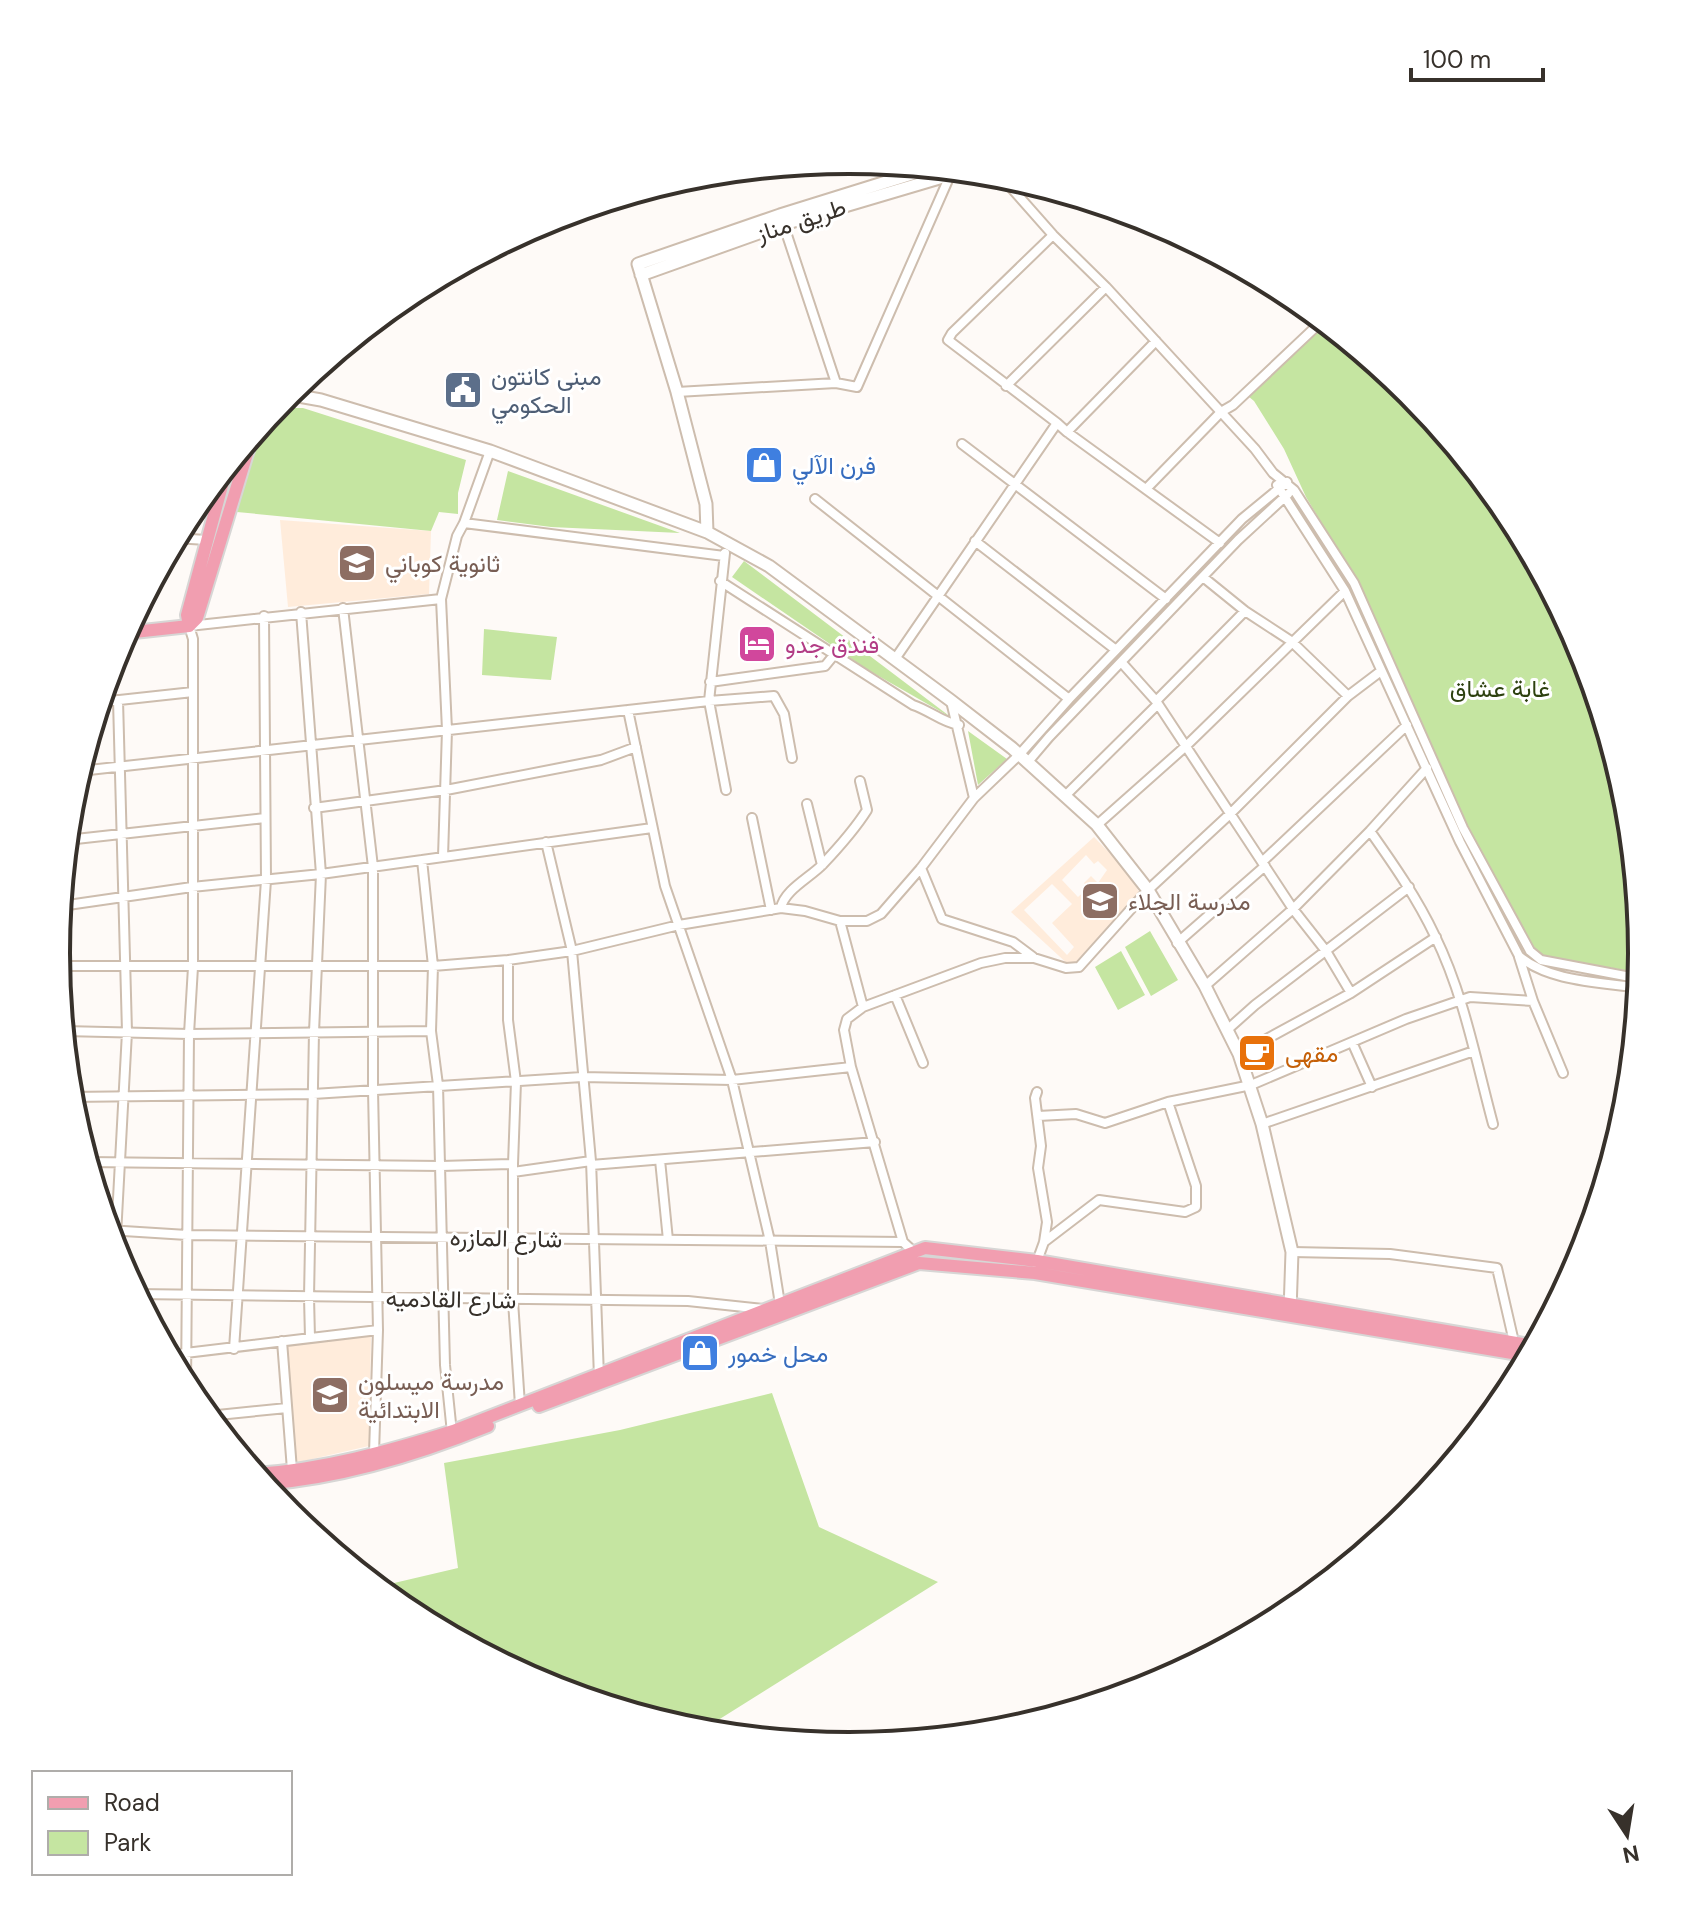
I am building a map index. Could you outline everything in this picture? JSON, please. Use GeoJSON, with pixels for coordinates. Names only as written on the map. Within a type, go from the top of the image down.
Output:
{"type":"FeatureCollection","features":[{"type":"Feature","properties":{"kind":"main road","name":"طريق مناز"},"geometry":{"type":"LineString","coordinates":[[677,392],[640,269],[906,177]]}},
{"type":"Feature","properties":{"kind":"main road","name":"طريق مناز"},"geometry":{"type":"LineString","coordinates":[[782,220],[931,179]]}},
{"type":"Feature","properties":{"kind":"main road"},"geometry":{"type":"LineString","coordinates":[[677,392],[706,504],[707,532]]}},
{"type":"Feature","properties":{"kind":"main road"},"geometry":{"type":"LineString","coordinates":[[304,397],[490,451],[707,532],[726,551],[769,566],[950,700],[1097,825],[1148,890],[1205,986],[1239,1054],[1262,1124],[1292,1252],[1290,1311]]}},
{"type":"Feature","properties":{"kind":"main road"},"geometry":{"type":"LineString","coordinates":[[140,631],[189,626],[197,618],[244,463]]}},
{"type":"Feature","properties":{"kind":"main road"},"geometry":{"type":"LineString","coordinates":[[189,626],[187,615],[217,498]]}},
{"type":"Feature","properties":{"kind":"main road"},"geometry":{"type":"LineString","coordinates":[[278,1483],[380,1463],[917,1257]]}},
{"type":"Feature","properties":{"kind":"main road"},"geometry":{"type":"LineString","coordinates":[[767,1314],[780,1304],[917,1257],[1036,1267],[1518,1354]]}},
{"type":"Feature","properties":{"kind":"main road"},"geometry":{"type":"LineString","coordinates":[[1290,1311],[1524,1344]]}},
{"type":"Feature","properties":{"kind":"main road"},"geometry":{"type":"LineString","coordinates":[[268,1473],[450,1437],[520,1405],[599,1378]]}},
{"type":"Feature","properties":{"kind":"street"},"geometry":{"type":"LineString","coordinates":[[677,392],[836,383],[857,387],[952,181]]}},
{"type":"Feature","properties":{"kind":"street"},"geometry":{"type":"LineString","coordinates":[[1015,192],[1156,341],[1273,473],[1290,486],[1354,583],[1463,828],[1530,951],[1541,960],[1628,977]]}},
{"type":"Feature","properties":{"kind":"street"},"geometry":{"type":"LineString","coordinates":[[782,220],[836,383]]}},
{"type":"Feature","properties":{"kind":"street"},"geometry":{"type":"LineString","coordinates":[[1053,235],[948,340],[1067,432],[1220,543]]}},
{"type":"Feature","properties":{"kind":"street"},"geometry":{"type":"LineString","coordinates":[[1006,386],[1106,287]]}},
{"type":"Feature","properties":{"kind":"street"},"geometry":{"type":"LineString","coordinates":[[1146,489],[1221,412],[1233,405],[1314,328]]}},
{"type":"Feature","properties":{"kind":"street"},"geometry":{"type":"LineString","coordinates":[[1067,432],[1156,341]]}},
{"type":"Feature","properties":{"kind":"street"},"geometry":{"type":"LineString","coordinates":[[895,659],[1057,423]]}},
{"type":"Feature","properties":{"kind":"street"},"geometry":{"type":"LineString","coordinates":[[962,444],[1016,482],[1166,599]]}},
{"type":"Feature","properties":{"kind":"street"},"geometry":{"type":"LineString","coordinates":[[443,857],[447,730],[441,599],[457,536],[490,451]]}},
{"type":"Feature","properties":{"kind":"street"},"geometry":{"type":"LineString","coordinates":[[1273,473],[1282,493],[1345,591],[1460,842],[1519,956],[1533,1001],[1563,1073]]}},
{"type":"Feature","properties":{"kind":"street"},"geometry":{"type":"LineString","coordinates":[[70,966],[433,966],[572,951],[679,925],[776,909],[805,911],[840,921],[867,921],[881,914],[921,868],[974,798],[1049,737],[1290,486]]}},
{"type":"Feature","properties":{"kind":"street"},"geometry":{"type":"LineString","coordinates":[[1023,759],[1069,699],[1242,519],[1282,493]]}},
{"type":"Feature","properties":{"kind":"street"},"geometry":{"type":"LineString","coordinates":[[815,499],[1069,699]]}},
{"type":"Feature","properties":{"kind":"street"},"geometry":{"type":"LineString","coordinates":[[464,523],[726,551],[720,581],[709,701],[726,790]]}},
{"type":"Feature","properties":{"kind":"street"},"geometry":{"type":"LineString","coordinates":[[189,539],[206,540]]}},
{"type":"Feature","properties":{"kind":"street"},"geometry":{"type":"LineString","coordinates":[[975,541],[1116,650]]}},
{"type":"Feature","properties":{"kind":"street"},"geometry":{"type":"LineString","coordinates":[[1203,577],[1245,611],[1291,641],[1348,696]]}},
{"type":"Feature","properties":{"kind":"street"},"geometry":{"type":"LineString","coordinates":[[720,581],[913,705],[930,710],[950,724],[959,725]]}},
{"type":"Feature","properties":{"kind":"street"},"geometry":{"type":"LineString","coordinates":[[1097,825],[1186,746],[1345,591]]}},
{"type":"Feature","properties":{"kind":"street"},"geometry":{"type":"LineString","coordinates":[[187,1364],[189,1034],[193,967],[193,639],[189,626],[441,599]]}},
{"type":"Feature","properties":{"kind":"street"},"geometry":{"type":"LineString","coordinates":[[343,608],[373,867],[372,1030],[378,1330],[374,1453]]}},
{"type":"Feature","properties":{"kind":"street"},"geometry":{"type":"LineString","coordinates":[[1065,796],[1245,611]]}},
{"type":"Feature","properties":{"kind":"street"},"geometry":{"type":"LineString","coordinates":[[301,612],[321,874],[314,1032],[310,1338]]}},
{"type":"Feature","properties":{"kind":"street"},"geometry":{"type":"LineString","coordinates":[[234,1349],[266,880],[264,616]]}},
{"type":"Feature","properties":{"kind":"street"},"geometry":{"type":"LineString","coordinates":[[710,682],[825,666],[834,655]]}},
{"type":"Feature","properties":{"kind":"street"},"geometry":{"type":"LineString","coordinates":[[1122,663],[1157,702],[1293,909],[1326,951],[1351,993]]}},
{"type":"Feature","properties":{"kind":"street"},"geometry":{"type":"LineString","coordinates":[[917,1257],[903,1242],[851,1067],[844,1030],[847,1019],[863,1007],[981,963],[1005,958],[1034,958],[1066,968],[1079,967],[1148,890],[1231,813],[1348,696],[1381,671]]}},
{"type":"Feature","properties":{"kind":"street"},"geometry":{"type":"LineString","coordinates":[[112,701],[193,692]]}},
{"type":"Feature","properties":{"kind":"street"},"geometry":{"type":"LineString","coordinates":[[93,770],[774,696],[784,714],[792,758]]}},
{"type":"Feature","properties":{"kind":"street"},"geometry":{"type":"LineString","coordinates":[[114,1212],[127,1032],[118,700]]}},
{"type":"Feature","properties":{"kind":"street"},"geometry":{"type":"LineString","coordinates":[[950,700],[959,725],[974,798]]}},
{"type":"Feature","properties":{"kind":"street"},"geometry":{"type":"LineString","coordinates":[[628,710],[665,886],[732,1080],[770,1241],[780,1304]]}},
{"type":"Feature","properties":{"kind":"street"},"geometry":{"type":"LineString","coordinates":[[1177,943],[1264,864],[1407,725]]}},
{"type":"Feature","properties":{"kind":"street"},"geometry":{"type":"LineString","coordinates":[[314,808],[446,790],[601,760],[636,747]]}},
{"type":"Feature","properties":{"kind":"street"},"geometry":{"type":"LineString","coordinates":[[1205,986],[1293,909],[1427,768]]}},
{"type":"Feature","properties":{"kind":"street"},"geometry":{"type":"LineString","coordinates":[[776,909],[822,865],[867,810],[860,781]]}},
{"type":"Feature","properties":{"kind":"street"},"geometry":{"type":"LineString","coordinates":[[807,804],[822,865]]}},
{"type":"Feature","properties":{"kind":"street"},"geometry":{"type":"LineString","coordinates":[[79,839],[265,818]]}},
{"type":"Feature","properties":{"kind":"street"},"geometry":{"type":"LineString","coordinates":[[752,818],[776,909]]}},
{"type":"Feature","properties":{"kind":"street"},"geometry":{"type":"LineString","coordinates":[[72,905],[652,828]]}},
{"type":"Feature","properties":{"kind":"street"},"geometry":{"type":"LineString","coordinates":[[1370,831],[1409,887],[1436,937],[1460,999],[1493,1124]]}},
{"type":"Feature","properties":{"kind":"street"},"geometry":{"type":"LineString","coordinates":[[546,842],[572,951],[591,1163],[599,1378]]}},
{"type":"Feature","properties":{"kind":"street"},"geometry":{"type":"LineString","coordinates":[[422,860],[433,966],[431,1031],[438,1085],[445,1365],[450,1437]]}},
{"type":"Feature","properties":{"kind":"street"},"geometry":{"type":"LineString","coordinates":[[921,868],[942,919],[1013,942],[1034,958]]}},
{"type":"Feature","properties":{"kind":"street"},"geometry":{"type":"LineString","coordinates":[[1227,1030],[1409,887]]}},
{"type":"Feature","properties":{"kind":"street"},"geometry":{"type":"LineString","coordinates":[[840,921],[863,1007]]}},
{"type":"Feature","properties":{"kind":"street"},"geometry":{"type":"LineString","coordinates":[[1239,1054],[1351,993],[1436,937]]}},
{"type":"Feature","properties":{"kind":"street"},"geometry":{"type":"LineString","coordinates":[[1519,956],[1543,970],[1628,986]]}},
{"type":"Feature","properties":{"kind":"street"},"geometry":{"type":"LineString","coordinates":[[508,960],[508,1020],[516,1082],[513,1301],[520,1405]]}},
{"type":"Feature","properties":{"kind":"street"},"geometry":{"type":"LineString","coordinates":[[895,995],[923,1063]]}},
{"type":"Feature","properties":{"kind":"street"},"geometry":{"type":"LineString","coordinates":[[1038,1116],[1076,1114],[1105,1123],[1168,1102],[1251,1085],[1460,999],[1533,1001]]}},
{"type":"Feature","properties":{"kind":"street"},"geometry":{"type":"LineString","coordinates":[[75,1031],[189,1034],[431,1031]]}},
{"type":"Feature","properties":{"kind":"street"},"geometry":{"type":"LineString","coordinates":[[1352,1042],[1372,1087]]}},
{"type":"Feature","properties":{"kind":"street"},"geometry":{"type":"LineString","coordinates":[[1262,1124],[1474,1051]]}},
{"type":"Feature","properties":{"kind":"street"},"geometry":{"type":"LineString","coordinates":[[84,1097],[313,1094],[582,1077],[732,1080],[851,1067]]}},
{"type":"Feature","properties":{"kind":"street"},"geometry":{"type":"LineString","coordinates":[[1036,1267],[1047,1222],[1038,1168],[1041,1146],[1037,1092]]}},
{"type":"Feature","properties":{"kind":"street"},"geometry":{"type":"LineString","coordinates":[[1044,1242],[1099,1200],[1185,1212],[1196,1207],[1196,1186],[1168,1102]]}},
{"type":"Feature","properties":{"kind":"street"},"geometry":{"type":"LineString","coordinates":[[99,1162],[513,1168],[660,1160],[875,1142]]}},
{"type":"Feature","properties":{"kind":"street"},"geometry":{"type":"LineString","coordinates":[[660,1160],[668,1240]]}},
{"type":"Feature","properties":{"kind":"street","name":"شارع المازره"},"geometry":{"type":"LineString","coordinates":[[121,1231],[242,1236],[903,1242]]}},
{"type":"Feature","properties":{"kind":"street"},"geometry":{"type":"LineString","coordinates":[[1292,1252],[1390,1254],[1497,1268],[1514,1342]]}},
{"type":"Feature","properties":{"kind":"street","name":"شارع القادميه"},"geometry":{"type":"LineString","coordinates":[[148,1294],[688,1301],[767,1314]]}},
{"type":"Feature","properties":{"kind":"street"},"geometry":{"type":"LineString","coordinates":[[181,1355],[378,1330]]}},
{"type":"Feature","properties":{"kind":"street"},"geometry":{"type":"LineString","coordinates":[[282,1341],[292,1470]]}},
{"type":"Feature","properties":{"kind":"street"},"geometry":{"type":"LineString","coordinates":[[221,1415],[287,1408]]}},
{"type":"Feature","properties":{"kind":"shaded area","name":"ثانوية كوباني"},"geometry":{"type":"Polygon","coordinates":[[[280,520],[431,531],[429,594],[288,607],[280,520]]]}},
{"type":"Feature","properties":{"kind":"shaded area","name":"مدرسة الجلاء"},"geometry":{"type":"Polygon","coordinates":[[[1094,837],[1129,873],[1139,892],[1071,967],[1011,912],[1094,837]],[[1086,855],[1062,880],[1078,897],[1088,888],[1084,883],[1091,876],[1098,883],[1107,870],[1098,861],[1094,864],[1086,855]],[[1052,884],[1024,910],[1067,955],[1074,947],[1052,923],[1072,904],[1052,884]]]}},
{"type":"Feature","properties":{"kind":"shaded area","name":"مدرسة ميسلون الابتدائية"},"geometry":{"type":"Polygon","coordinates":[[[371,1335],[369,1446],[295,1463],[287,1344],[371,1335]]]}},
{"type":"Feature","properties":{"kind":"green space","name":"غابة عشاق"},"geometry":{"type":"Polygon","coordinates":[[[1312,326],[1401,402],[1436,440],[1498,520],[1549,609],[1588,703],[1614,801],[1622,852],[1628,971],[1533,954],[1470,838],[1356,581],[1306,497],[1284,449],[1254,401],[1243,392],[1312,326]]]}},
{"type":"Feature","properties":{"kind":"green space"},"geometry":{"type":"Polygon","coordinates":[[[292,408],[303,408],[466,460],[458,493],[458,514],[439,512],[431,531],[237,512],[254,451],[292,408]]]}},
{"type":"Feature","properties":{"kind":"green space"},"geometry":{"type":"Polygon","coordinates":[[[508,471],[680,533],[551,527],[497,520],[508,471]]]}},
{"type":"Feature","properties":{"kind":"green space"},"geometry":{"type":"Polygon","coordinates":[[[744,561],[952,718],[868,670],[732,577],[744,561]]]}},
{"type":"Feature","properties":{"kind":"green space"},"geometry":{"type":"Polygon","coordinates":[[[484,629],[557,637],[551,680],[482,675],[484,629]]]}},
{"type":"Feature","properties":{"kind":"green space"},"geometry":{"type":"Polygon","coordinates":[[[968,731],[1007,759],[978,785],[968,731]]]}},
{"type":"Feature","properties":{"kind":"green space"},"geometry":{"type":"Polygon","coordinates":[[[1150,931],[1178,980],[1151,996],[1125,947],[1150,931]]]}},
{"type":"Feature","properties":{"kind":"green space"},"geometry":{"type":"Polygon","coordinates":[[[1121,951],[1145,995],[1118,1010],[1095,967],[1121,951]]]}},
{"type":"Feature","properties":{"kind":"green space"},"geometry":{"type":"Polygon","coordinates":[[[772,1393],[819,1527],[938,1582],[716,1721],[648,1706],[551,1674],[460,1629],[391,1584],[458,1568],[444,1463],[620,1430],[772,1393]]]}},
{"type":"Feature","properties":{"kind":"place","name":"مبنى كانتون الحكومي"},"geometry":{"type":"Point","coordinates":[463,390]}},
{"type":"Feature","properties":{"kind":"place","name":"فرن الآلي"},"geometry":{"type":"Point","coordinates":[764,465]}},
{"type":"Feature","properties":{"kind":"place","name":"ثانوية كوباني"},"geometry":{"type":"Point","coordinates":[357,563]}},
{"type":"Feature","properties":{"kind":"place","name":"فندق جدو"},"geometry":{"type":"Point","coordinates":[757,644]}},
{"type":"Feature","properties":{"kind":"place","name":"مدرسة الجلاء"},"geometry":{"type":"Point","coordinates":[1100,901]}},
{"type":"Feature","properties":{"kind":"place","name":"مقهى"},"geometry":{"type":"Point","coordinates":[1257,1053]}},
{"type":"Feature","properties":{"kind":"place","name":"محل خمور"},"geometry":{"type":"Point","coordinates":[700,1353]}},
{"type":"Feature","properties":{"kind":"place","name":"مدرسة ميسلون الابتدائية"},"geometry":{"type":"Point","coordinates":[330,1395]}}]}
